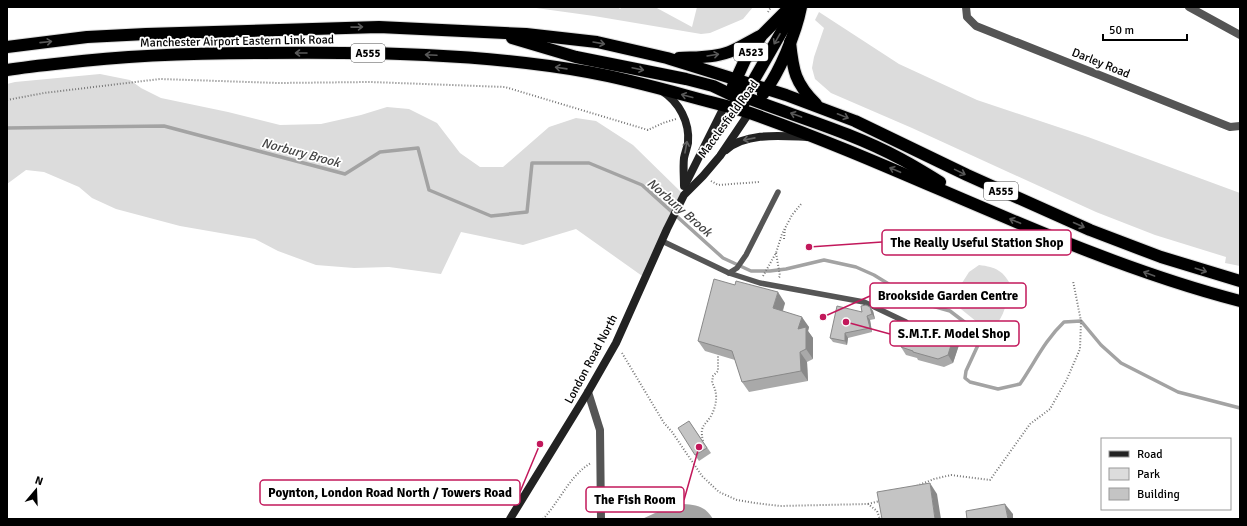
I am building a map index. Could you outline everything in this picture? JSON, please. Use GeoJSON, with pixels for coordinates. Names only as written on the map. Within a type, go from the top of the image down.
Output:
{"type":"FeatureCollection","features":[{"type":"Feature","properties":{"kind":"highway","name":"Macclesfield Road"},"geometry":{"type":"LineString","coordinates":[[725,105],[738,96],[736,79],[745,60],[762,35],[790,7]]}},
{"type":"Feature","properties":{"kind":"highway","name":"Macclesfield Road"},"geometry":{"type":"LineString","coordinates":[[749,113],[775,74],[798,23],[800,7]]}},
{"type":"Feature","properties":{"kind":"highway"},"geometry":{"type":"LineString","coordinates":[[738,96],[752,84],[790,17],[800,7]]}},
{"type":"Feature","properties":{"kind":"highway","name":"Manchester Airport Eastern Link Road"},"geometry":{"type":"LineString","coordinates":[[7,47],[87,38],[146,34],[296,28],[379,27],[526,34],[597,42],[667,58]]}},
{"type":"Feature","properties":{"kind":"highway"},"geometry":{"type":"LineString","coordinates":[[492,32],[576,57],[686,79],[713,86],[738,96],[757,101],[831,128],[881,149],[900,158],[981,206]]}},
{"type":"Feature","properties":{"kind":"highway"},"geometry":{"type":"LineString","coordinates":[[667,58],[701,57],[723,54],[730,52],[762,35]]}},
{"type":"Feature","properties":{"kind":"highway"},"geometry":{"type":"LineString","coordinates":[[790,41],[796,80],[807,96],[818,106]]}},
{"type":"Feature","properties":{"kind":"highway","name":"Manchester Airport Eastern Link Road"},"geometry":{"type":"LineString","coordinates":[[7,70],[87,60],[149,55],[223,53],[377,53],[451,56],[590,72],[725,105],[749,113]]}},
{"type":"Feature","properties":{"kind":"highway","name":"A555"},"geometry":{"type":"LineString","coordinates":[[667,58],[767,88],[818,106],[855,121],[967,175],[1090,230],[1161,257],[1240,281]]}},
{"type":"Feature","properties":{"kind":"highway"},"geometry":{"type":"LineString","coordinates":[[738,96],[749,113]]}},
{"type":"Feature","properties":{"kind":"highway","name":"A555"},"geometry":{"type":"LineString","coordinates":[[749,113],[816,137],[1086,250],[1154,276],[1240,300]]}},
{"type":"Feature","properties":{"kind":"main road"},"geometry":{"type":"LineString","coordinates":[[659,88],[679,107],[686,124],[688,142],[684,158],[684,186]]}},
{"type":"Feature","properties":{"kind":"main road","name":"Macclesfield Road"},"geometry":{"type":"LineString","coordinates":[[684,195],[684,186],[725,105]]}},
{"type":"Feature","properties":{"kind":"main road","name":"Macclesfield Road"},"geometry":{"type":"LineString","coordinates":[[680,204],[684,195],[720,156],[749,113]]}},
{"type":"Feature","properties":{"kind":"main road"},"geometry":{"type":"LineString","coordinates":[[720,156],[730,146],[742,141],[769,136],[816,137]]}},
{"type":"Feature","properties":{"kind":"main road","name":"London Road North"},"geometry":{"type":"LineString","coordinates":[[510,519],[588,392],[616,343],[667,229],[680,204]]}},
{"type":"Feature","properties":{"kind":"street","name":"Darley Road"},"geometry":{"type":"LineString","coordinates":[[966,7],[967,17],[976,26],[1230,127],[1240,126]]}},
{"type":"Feature","properties":{"kind":"street"},"geometry":{"type":"LineString","coordinates":[[1189,7],[1240,35]]}},
{"type":"Feature","properties":{"kind":"street"},"geometry":{"type":"LineString","coordinates":[[588,392],[600,430],[601,519]]}},
{"type":"Feature","properties":{"kind":"lane"},"geometry":{"type":"LineString","coordinates":[[729,273],[737,268],[746,255],[778,192]]}},
{"type":"Feature","properties":{"kind":"lane"},"geometry":{"type":"LineString","coordinates":[[662,241],[729,273],[760,283],[864,302],[906,322]]}},
{"type":"Feature","properties":{"kind":"lane"},"geometry":{"type":"LineString","coordinates":[[923,288],[935,298],[956,305]]}},
{"type":"Feature","properties":{"kind":"path"},"geometry":{"type":"LineString","coordinates":[[7,100],[44,93],[160,79],[278,83],[379,82],[505,87],[648,130],[676,119]]}},
{"type":"Feature","properties":{"kind":"path"},"geometry":{"type":"LineString","coordinates":[[703,176],[718,185],[759,182]]}},
{"type":"Feature","properties":{"kind":"path"},"geometry":{"type":"LineString","coordinates":[[763,276],[776,254],[785,227],[801,204]]}},
{"type":"Feature","properties":{"kind":"path"},"geometry":{"type":"LineString","coordinates":[[784,239],[785,227]]}},
{"type":"Feature","properties":{"kind":"path"},"geometry":{"type":"LineString","coordinates":[[776,254],[780,276]]}},
{"type":"Feature","properties":{"kind":"path"},"geometry":{"type":"LineString","coordinates":[[910,488],[934,478],[951,474],[990,480],[1030,424],[1050,409],[1067,378],[1080,349],[1081,321],[1073,281]]}},
{"type":"Feature","properties":{"kind":"path"},"geometry":{"type":"LineString","coordinates":[[616,343],[664,423],[702,476],[719,492],[737,500],[780,506],[868,504],[882,500]]}},
{"type":"Feature","properties":{"kind":"path"},"geometry":{"type":"LineString","coordinates":[[703,441],[701,434],[703,425],[712,415],[716,398],[716,388],[712,383],[713,376],[718,371],[718,355]]}},
{"type":"Feature","properties":{"kind":"path"},"geometry":{"type":"LineString","coordinates":[[543,519],[553,509],[582,468],[600,458]]}},
{"type":"Feature","properties":{"kind":"path"},"geometry":{"type":"LineString","coordinates":[[868,504],[878,512],[880,519]]}},
{"type":"Feature","properties":{"kind":"green space"},"geometry":{"type":"Polygon","coordinates":[[[529,7],[618,7],[620,9],[622,7],[655,7],[692,27],[697,7],[753,7],[743,19],[710,33],[701,34],[529,7]]]}},
{"type":"Feature","properties":{"kind":"green space"},"geometry":{"type":"Polygon","coordinates":[[[819,12],[899,64],[977,100],[1088,137],[1240,193],[1240,266],[1225,263],[1226,257],[1155,235],[1096,212],[912,128],[831,93],[815,79],[812,68],[814,57],[824,28],[815,20],[819,12]]]}},
{"type":"Feature","properties":{"kind":"green space"},"geometry":{"type":"Polygon","coordinates":[[[100,74],[130,80],[141,88],[161,98],[280,125],[321,124],[361,115],[387,107],[409,109],[437,123],[460,153],[480,167],[503,167],[549,127],[576,118],[596,121],[633,145],[682,193],[645,278],[576,229],[523,245],[461,232],[441,274],[389,267],[354,268],[316,265],[278,251],[255,239],[180,226],[116,209],[92,198],[79,187],[44,172],[26,170],[7,184],[7,84],[100,74]]]}},
{"type":"Feature","properties":{"kind":"green space"},"geometry":{"type":"Polygon","coordinates":[[[979,265],[990,267],[999,271],[1011,286],[1000,320],[984,335],[977,322],[956,305],[955,300],[962,283],[969,272],[979,265]]]}},
{"type":"Feature","properties":{"kind":"shaded area"},"geometry":{"type":"Polygon","coordinates":[[[683,504],[704,509],[713,519],[642,519],[666,508],[683,504]]]}},
{"type":"Feature","properties":{"kind":"building"},"geometry":{"type":"Polygon","coordinates":[[[714,279],[735,285],[736,281],[778,292],[773,308],[802,317],[798,329],[806,327],[806,349],[800,352],[801,371],[742,382],[732,351],[698,341],[714,279]]]}},
{"type":"Feature","properties":{"kind":"building"},"geometry":{"type":"Polygon","coordinates":[[[866,305],[870,307],[872,314],[867,316],[870,328],[845,333],[845,341],[830,338],[837,306],[862,312],[861,306],[866,305]]]}},
{"type":"Feature","properties":{"kind":"building"},"geometry":{"type":"Polygon","coordinates":[[[910,324],[943,335],[946,327],[954,335],[948,355],[938,359],[901,347],[910,324]]]}},
{"type":"Feature","properties":{"kind":"building"},"geometry":{"type":"Polygon","coordinates":[[[689,421],[707,448],[695,455],[678,428],[689,421]]]}},
{"type":"Feature","properties":{"kind":"building"},"geometry":{"type":"Polygon","coordinates":[[[930,483],[935,519],[882,519],[877,492],[930,483]]]}},
{"type":"Feature","properties":{"kind":"building"},"geometry":{"type":"Polygon","coordinates":[[[1005,504],[1008,519],[967,519],[966,511],[1005,504]]]}},
{"type":"Feature","properties":{"kind":"waterway","name":"Norbury Brook"},"geometry":{"type":"LineString","coordinates":[[7,128],[164,126],[345,174],[380,152],[418,148],[429,190],[491,216],[527,212],[532,163],[589,163],[642,185],[723,258],[751,271],[786,269],[824,260],[856,267],[874,275],[918,302],[950,311],[971,327],[978,336],[978,345],[966,371],[965,378],[970,382],[998,389],[1020,384],[1057,329],[1064,322],[1081,321],[1101,345],[1121,363],[1178,392],[1240,408]]}},
{"type":"Feature","properties":{"kind":"place","name":"The Really Useful Station Shop"},"geometry":{"type":"Point","coordinates":[809,247]}},
{"type":"Feature","properties":{"kind":"place","name":"Brookside Garden Centre"},"geometry":{"type":"Point","coordinates":[823,317]}},
{"type":"Feature","properties":{"kind":"place","name":"S.M.T.F. Model Shop"},"geometry":{"type":"Point","coordinates":[846,322]}},
{"type":"Feature","properties":{"kind":"place","name":"Poynton, London Road North / Towers Road"},"geometry":{"type":"Point","coordinates":[540,444]}},
{"type":"Feature","properties":{"kind":"place","name":"The Fish Room"},"geometry":{"type":"Point","coordinates":[699,447]}}]}
